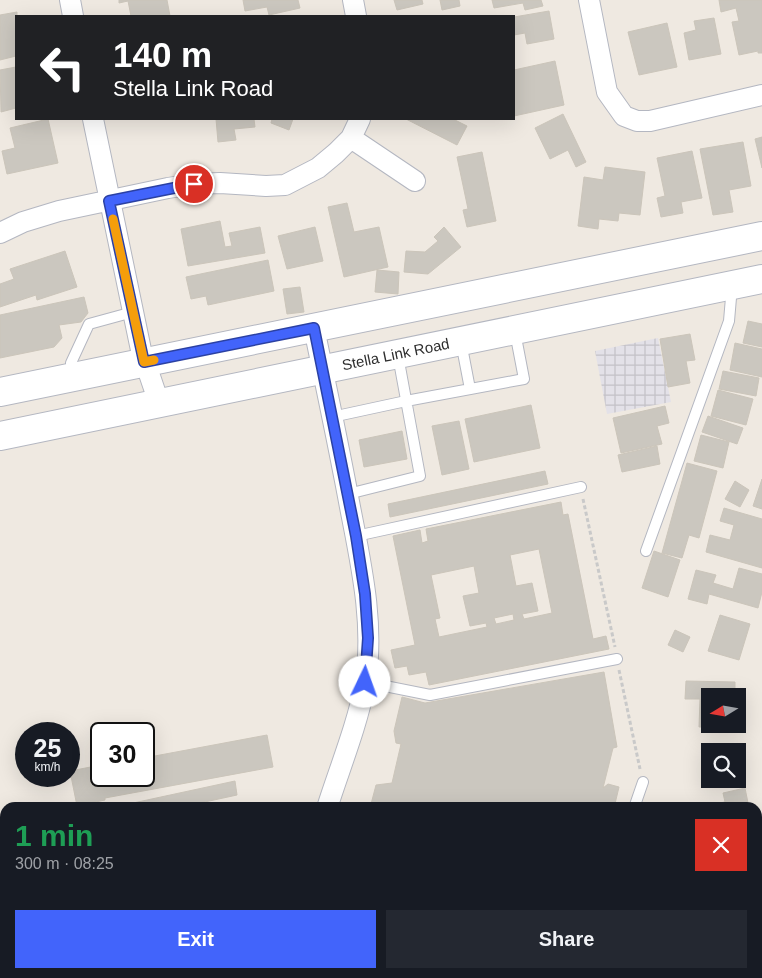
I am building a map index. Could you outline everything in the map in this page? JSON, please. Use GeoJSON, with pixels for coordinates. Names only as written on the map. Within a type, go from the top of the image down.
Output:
{"type":"FeatureCollection","features":[{"type":"Feature","properties":{"kind":"main road"},"geometry":{"type":"LineString","coordinates":[[0,392],[762,236]]}},
{"type":"Feature","properties":{"kind":"main road"},"geometry":{"type":"LineString","coordinates":[[514,331],[511,316],[513,309],[518,304],[546,295],[613,266]]}},
{"type":"Feature","properties":{"kind":"main road","name":"Stella Link Road"},"geometry":{"type":"LineString","coordinates":[[0,436],[762,279]]}},
{"type":"Feature","properties":{"kind":"street"},"geometry":{"type":"LineString","coordinates":[[70,0],[73,15]]}},
{"type":"Feature","properties":{"kind":"street"},"geometry":{"type":"LineString","coordinates":[[353,0],[356,15]]}},
{"type":"Feature","properties":{"kind":"street"},"geometry":{"type":"LineString","coordinates":[[589,0],[607,92],[624,116],[637,121],[650,121],[762,96]]}},
{"type":"Feature","properties":{"kind":"street"},"geometry":{"type":"LineString","coordinates":[[93,120],[132,312],[144,362],[159,403]]}},
{"type":"Feature","properties":{"kind":"street"},"geometry":{"type":"LineString","coordinates":[[0,233],[23,222],[60,211],[194,184],[285,185],[318,168],[351,138],[360,120]]}},
{"type":"Feature","properties":{"kind":"street"},"geometry":{"type":"LineString","coordinates":[[351,138],[415,180]]}},
{"type":"Feature","properties":{"kind":"street"},"geometry":{"type":"LineString","coordinates":[[314,328],[356,536],[365,594],[368,638],[365,682],[360,707],[329,802]]}},
{"type":"Feature","properties":{"kind":"lane"},"geometry":{"type":"LineString","coordinates":[[646,551],[729,321],[732,285]]}},
{"type":"Feature","properties":{"kind":"lane"},"geometry":{"type":"LineString","coordinates":[[74,377],[71,363],[90,324],[132,312]]}},
{"type":"Feature","properties":{"kind":"lane"},"geometry":{"type":"LineString","coordinates":[[332,417],[524,379],[514,331]]}},
{"type":"Feature","properties":{"kind":"lane"},"geometry":{"type":"LineString","coordinates":[[461,342],[470,389]]}},
{"type":"Feature","properties":{"kind":"lane"},"geometry":{"type":"LineString","coordinates":[[348,494],[420,476],[398,355]]}},
{"type":"Feature","properties":{"kind":"lane"},"geometry":{"type":"LineString","coordinates":[[356,536],[581,487]]}},
{"type":"Feature","properties":{"kind":"lane"},"geometry":{"type":"LineString","coordinates":[[365,682],[430,695],[617,659]]}},
{"type":"Feature","properties":{"kind":"lane"},"geometry":{"type":"LineString","coordinates":[[636,802],[643,782]]}},
{"type":"Feature","properties":{"kind":"path"},"geometry":{"type":"LineString","coordinates":[[581,487],[643,782]]}},
{"type":"Feature","properties":{"kind":"shaded area"},"geometry":{"type":"Polygon","coordinates":[[[658,338],[671,402],[607,414],[595,351],[658,338]]]}},
{"type":"Feature","properties":{"kind":"building"},"geometry":{"type":"Polygon","coordinates":[[[119,0],[167,0],[170,15],[131,15],[128,1],[119,3],[119,0]]]}},
{"type":"Feature","properties":{"kind":"building"},"geometry":{"type":"Polygon","coordinates":[[[243,0],[298,0],[300,8],[269,15],[267,7],[245,11],[243,0]]]}},
{"type":"Feature","properties":{"kind":"building"},"geometry":{"type":"Polygon","coordinates":[[[394,0],[422,0],[423,4],[397,10],[394,0]]]}},
{"type":"Feature","properties":{"kind":"building"},"geometry":{"type":"Polygon","coordinates":[[[440,0],[459,0],[460,6],[442,10],[440,0]]]}},
{"type":"Feature","properties":{"kind":"building"},"geometry":{"type":"Polygon","coordinates":[[[492,0],[541,0],[543,6],[525,10],[523,3],[494,8],[492,0]]]}},
{"type":"Feature","properties":{"kind":"building"},"geometry":{"type":"Polygon","coordinates":[[[719,0],[762,0],[762,53],[758,53],[758,51],[739,55],[732,22],[739,21],[736,8],[721,12],[719,0]]]}},
{"type":"Feature","properties":{"kind":"building"},"geometry":{"type":"Polygon","coordinates":[[[549,11],[554,39],[527,44],[525,33],[515,35],[515,17],[549,11]]]}},
{"type":"Feature","properties":{"kind":"building"},"geometry":{"type":"Polygon","coordinates":[[[17,12],[17,15],[15,15],[15,56],[0,60],[0,15],[17,12]]]}},
{"type":"Feature","properties":{"kind":"building"},"geometry":{"type":"Polygon","coordinates":[[[714,18],[721,54],[689,60],[684,33],[696,30],[694,21],[714,18]]]}},
{"type":"Feature","properties":{"kind":"building"},"geometry":{"type":"Polygon","coordinates":[[[667,23],[677,67],[639,75],[628,32],[667,23]]]}},
{"type":"Feature","properties":{"kind":"building"},"geometry":{"type":"Polygon","coordinates":[[[555,61],[564,105],[515,116],[515,70],[555,61]]]}},
{"type":"Feature","properties":{"kind":"building"},"geometry":{"type":"Polygon","coordinates":[[[15,67],[15,108],[1,112],[0,70],[15,67]]]}},
{"type":"Feature","properties":{"kind":"building"},"geometry":{"type":"Polygon","coordinates":[[[563,114],[586,162],[576,167],[568,150],[550,159],[535,128],[563,114]]]}},
{"type":"Feature","properties":{"kind":"building"},"geometry":{"type":"Polygon","coordinates":[[[48,120],[58,163],[7,174],[2,151],[15,148],[10,128],[48,120]]]}},
{"type":"Feature","properties":{"kind":"building"},"geometry":{"type":"Polygon","coordinates":[[[216,120],[254,120],[255,127],[234,129],[236,140],[218,142],[216,120]]]}},
{"type":"Feature","properties":{"kind":"building"},"geometry":{"type":"Polygon","coordinates":[[[272,120],[293,120],[289,130],[271,123],[272,120]]]}},
{"type":"Feature","properties":{"kind":"building"},"geometry":{"type":"Polygon","coordinates":[[[408,120],[455,120],[467,126],[457,145],[408,120]]]}},
{"type":"Feature","properties":{"kind":"building"},"geometry":{"type":"Polygon","coordinates":[[[762,137],[762,168],[755,139],[762,137]]]}},
{"type":"Feature","properties":{"kind":"building"},"geometry":{"type":"Polygon","coordinates":[[[743,142],[751,186],[729,190],[733,212],[713,215],[700,149],[743,142]]]}},
{"type":"Feature","properties":{"kind":"building"},"geometry":{"type":"Polygon","coordinates":[[[692,151],[702,198],[681,202],[683,213],[661,217],[657,198],[665,196],[657,158],[692,151]]]}},
{"type":"Feature","properties":{"kind":"building"},"geometry":{"type":"Polygon","coordinates":[[[482,152],[496,221],[467,227],[463,210],[468,209],[457,157],[482,152]]]}},
{"type":"Feature","properties":{"kind":"building"},"geometry":{"type":"Polygon","coordinates":[[[605,167],[645,172],[640,215],[619,213],[618,221],[599,219],[598,229],[578,226],[584,177],[603,180],[605,167]]]}},
{"type":"Feature","properties":{"kind":"building"},"geometry":{"type":"Polygon","coordinates":[[[347,203],[354,232],[379,227],[388,267],[344,277],[328,207],[347,203]]]}},
{"type":"Feature","properties":{"kind":"building"},"geometry":{"type":"Polygon","coordinates":[[[220,221],[225,247],[232,246],[229,233],[260,227],[265,253],[188,266],[181,229],[220,221]]]}},
{"type":"Feature","properties":{"kind":"building"},"geometry":{"type":"Polygon","coordinates":[[[315,227],[323,261],[287,269],[278,236],[315,227]]]}},
{"type":"Feature","properties":{"kind":"building"},"geometry":{"type":"Polygon","coordinates":[[[444,227],[461,247],[428,274],[404,272],[406,251],[425,252],[438,241],[434,237],[444,227]]]}},
{"type":"Feature","properties":{"kind":"building"},"geometry":{"type":"Polygon","coordinates":[[[65,251],[77,287],[37,300],[36,295],[0,307],[0,284],[14,279],[10,269],[65,251]]]}},
{"type":"Feature","properties":{"kind":"building"},"geometry":{"type":"Polygon","coordinates":[[[268,260],[274,291],[208,305],[206,296],[191,299],[186,277],[268,260]]]}},
{"type":"Feature","properties":{"kind":"building"},"geometry":{"type":"Polygon","coordinates":[[[377,270],[399,272],[398,294],[375,292],[377,270]]]}},
{"type":"Feature","properties":{"kind":"building"},"geometry":{"type":"Polygon","coordinates":[[[300,287],[304,312],[287,314],[283,289],[300,287]]]}},
{"type":"Feature","properties":{"kind":"building"},"geometry":{"type":"Polygon","coordinates":[[[84,297],[88,313],[81,322],[59,325],[62,338],[54,347],[0,358],[0,315],[84,297]]]}},
{"type":"Feature","properties":{"kind":"building"},"geometry":{"type":"Polygon","coordinates":[[[748,321],[762,324],[762,347],[743,343],[748,321]]]}},
{"type":"Feature","properties":{"kind":"building"},"geometry":{"type":"Polygon","coordinates":[[[690,334],[695,360],[686,361],[690,383],[668,387],[660,339],[690,334]]]}},
{"type":"Feature","properties":{"kind":"building"},"geometry":{"type":"Polygon","coordinates":[[[735,343],[762,349],[762,377],[730,370],[735,343]]]}},
{"type":"Feature","properties":{"kind":"building"},"geometry":{"type":"Polygon","coordinates":[[[723,371],[759,378],[756,396],[719,389],[723,371]]]}},
{"type":"Feature","properties":{"kind":"building"},"geometry":{"type":"Polygon","coordinates":[[[718,390],[753,399],[746,425],[711,416],[718,390]]]}},
{"type":"Feature","properties":{"kind":"building"},"geometry":{"type":"Polygon","coordinates":[[[531,405],[540,448],[474,462],[465,419],[531,405]]]}},
{"type":"Feature","properties":{"kind":"building"},"geometry":{"type":"Polygon","coordinates":[[[665,406],[669,423],[657,426],[662,444],[621,453],[613,418],[665,406]]]}},
{"type":"Feature","properties":{"kind":"building"},"geometry":{"type":"Polygon","coordinates":[[[708,416],[743,428],[737,444],[702,432],[708,416]]]}},
{"type":"Feature","properties":{"kind":"building"},"geometry":{"type":"Polygon","coordinates":[[[459,421],[469,469],[442,475],[432,426],[459,421]]]}},
{"type":"Feature","properties":{"kind":"building"},"geometry":{"type":"Polygon","coordinates":[[[402,431],[407,459],[364,467],[359,440],[402,431]]]}},
{"type":"Feature","properties":{"kind":"building"},"geometry":{"type":"Polygon","coordinates":[[[701,435],[729,442],[723,468],[694,461],[701,435]]]}},
{"type":"Feature","properties":{"kind":"building"},"geometry":{"type":"Polygon","coordinates":[[[657,446],[660,464],[622,472],[618,455],[657,446]]]}},
{"type":"Feature","properties":{"kind":"building"},"geometry":{"type":"Polygon","coordinates":[[[687,463],[717,471],[699,538],[689,535],[682,558],[662,553],[687,463]]]}},
{"type":"Feature","properties":{"kind":"building"},"geometry":{"type":"Polygon","coordinates":[[[545,471],[548,484],[390,517],[388,504],[545,471]]]}},
{"type":"Feature","properties":{"kind":"building"},"geometry":{"type":"Polygon","coordinates":[[[762,479],[762,509],[753,506],[762,479]]]}},
{"type":"Feature","properties":{"kind":"building"},"geometry":{"type":"Polygon","coordinates":[[[735,481],[749,490],[740,507],[725,499],[735,481]]]}},
{"type":"Feature","properties":{"kind":"building"},"geometry":{"type":"Polygon","coordinates":[[[561,502],[563,515],[568,514],[593,639],[606,636],[609,649],[429,685],[426,672],[409,675],[407,666],[395,668],[391,650],[415,645],[393,536],[420,530],[422,543],[428,541],[426,529],[561,502]],[[539,549],[510,555],[516,586],[532,583],[538,611],[522,614],[524,619],[552,613],[539,549]],[[474,566],[431,575],[440,618],[435,619],[439,637],[487,627],[486,623],[470,626],[463,596],[479,593],[474,566]],[[513,614],[494,618],[496,624],[514,620],[513,614]]]}},
{"type":"Feature","properties":{"kind":"building"},"geometry":{"type":"Polygon","coordinates":[[[724,508],[762,519],[762,568],[706,552],[710,535],[730,540],[734,525],[720,521],[724,508]]]}},
{"type":"Feature","properties":{"kind":"building"},"geometry":{"type":"Polygon","coordinates":[[[654,551],[680,560],[668,597],[642,588],[654,551]]]}},
{"type":"Feature","properties":{"kind":"building"},"geometry":{"type":"Polygon","coordinates":[[[739,568],[762,574],[762,592],[758,608],[709,594],[707,604],[688,599],[696,570],[716,575],[713,583],[733,589],[739,568]]]}},
{"type":"Feature","properties":{"kind":"building"},"geometry":{"type":"Polygon","coordinates":[[[720,615],[750,624],[739,660],[708,651],[720,615]]]}},
{"type":"Feature","properties":{"kind":"building"},"geometry":{"type":"Polygon","coordinates":[[[675,630],[690,637],[683,652],[668,645],[675,630]]]}},
{"type":"Feature","properties":{"kind":"building"},"geometry":{"type":"Polygon","coordinates":[[[604,672],[617,747],[613,748],[603,788],[608,784],[619,787],[615,802],[372,802],[376,785],[392,783],[401,744],[396,743],[394,731],[402,697],[425,703],[604,672]]]}},
{"type":"Feature","properties":{"kind":"building"},"geometry":{"type":"Polygon","coordinates":[[[686,681],[735,682],[735,688],[701,688],[701,727],[699,727],[700,699],[685,699],[686,681]]]}},
{"type":"Feature","properties":{"kind":"building"},"geometry":{"type":"Polygon","coordinates":[[[267,735],[273,767],[105,798],[105,800],[96,802],[76,802],[73,787],[80,787],[80,769],[90,767],[90,787],[155,787],[155,756],[267,735]]]}},
{"type":"Feature","properties":{"kind":"building"},"geometry":{"type":"Polygon","coordinates":[[[235,781],[237,795],[205,802],[138,802],[235,781]]]}},
{"type":"Feature","properties":{"kind":"building"},"geometry":{"type":"Polygon","coordinates":[[[745,788],[748,802],[725,802],[723,793],[745,788]]]}},
{"type":"Feature","properties":{"kind":"slow traffic"},"geometry":{"type":"LineString","coordinates":[[113,219],[144,362],[154,360]]}},
{"type":"Feature","properties":{"kind":"route"},"geometry":{"type":"LineString","coordinates":[[194,184],[109,201],[144,362],[314,328],[356,536],[365,594],[368,638],[365,682]]}}]}
